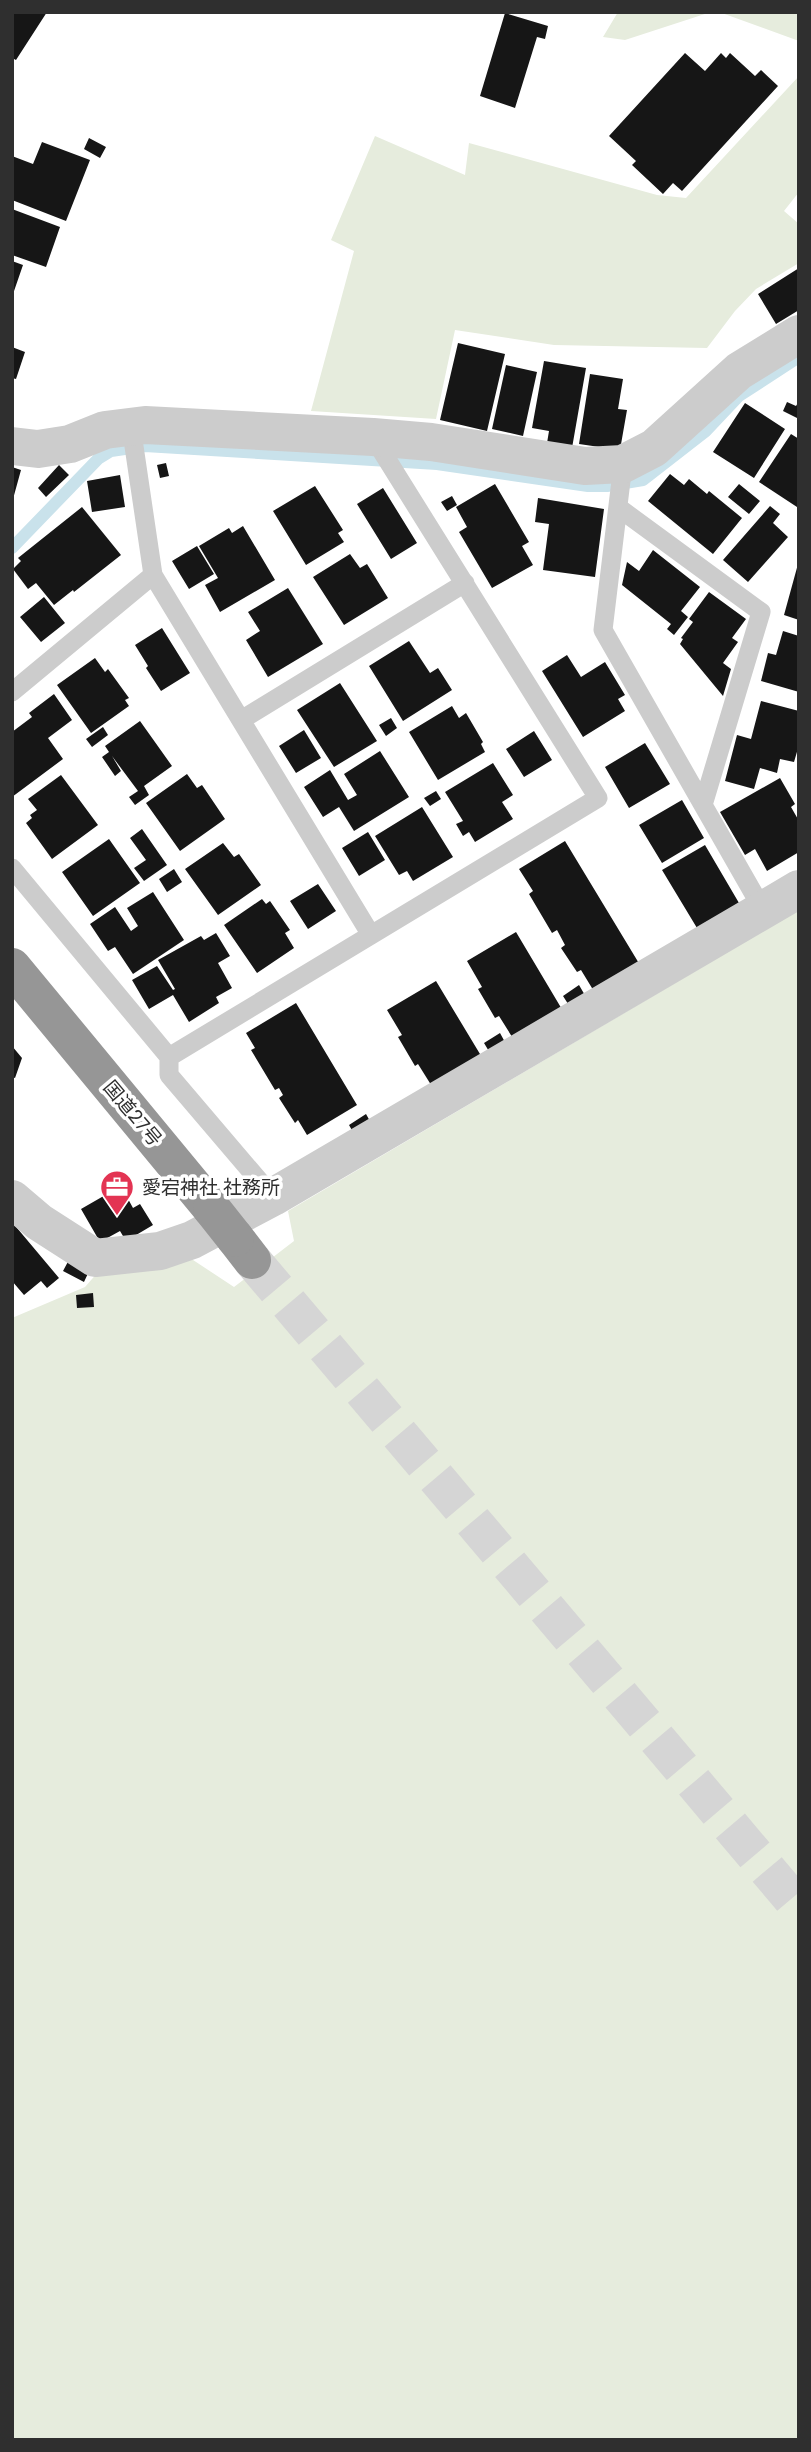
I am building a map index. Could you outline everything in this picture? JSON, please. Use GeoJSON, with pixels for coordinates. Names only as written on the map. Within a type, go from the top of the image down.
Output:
{"type":"FeatureCollection","features":[{"type":"Feature","properties":{"kind":"highway","name":"国道27号"},"geometry":{"type":"LineString","coordinates":[[12,967],[244,1249]]}},
{"type":"Feature","properties":{"kind":"street"},"geometry":{"type":"LineString","coordinates":[[12,446],[38,449],[70,444],[105,430],[134,441],[145,425],[383,453],[431,442],[585,466],[621,485],[654,448],[739,371],[799,334]]}},
{"type":"Feature","properties":{"kind":"street"},"geometry":{"type":"LineString","coordinates":[[12,1199],[39,1222],[95,1258],[160,1251],[192,1241],[273,1197],[799,889]]}},
{"type":"Feature","properties":{"kind":"lane"},"geometry":{"type":"LineString","coordinates":[[134,441],[153,575],[371,935]]}},
{"type":"Feature","properties":{"kind":"lane"},"geometry":{"type":"LineString","coordinates":[[169,1057],[598,798],[383,453]]}},
{"type":"Feature","properties":{"kind":"lane"},"geometry":{"type":"LineString","coordinates":[[621,485],[761,612],[703,805]]}},
{"type":"Feature","properties":{"kind":"lane"},"geometry":{"type":"LineString","coordinates":[[621,485],[603,630],[763,910]]}},
{"type":"Feature","properties":{"kind":"lane"},"geometry":{"type":"LineString","coordinates":[[12,692],[153,575]]}},
{"type":"Feature","properties":{"kind":"lane"},"geometry":{"type":"LineString","coordinates":[[241,720],[465,583]]}},
{"type":"Feature","properties":{"kind":"lane"},"geometry":{"type":"LineString","coordinates":[[12,869],[169,1057],[169,1075],[273,1197]]}},
{"type":"Feature","properties":{"kind":"green space"},"geometry":{"type":"Polygon","coordinates":[[[618,12],[711,12],[625,40],[603,37],[618,12]]]}},
{"type":"Feature","properties":{"kind":"green space"},"geometry":{"type":"Polygon","coordinates":[[[719,12],[799,12],[799,41],[719,12]]]}},
{"type":"Feature","properties":{"kind":"green space"},"geometry":{"type":"Polygon","coordinates":[[[799,76],[799,192],[784,211],[799,224],[799,263],[756,289],[707,348],[554,345],[455,330],[436,419],[311,411],[354,251],[331,240],[375,136],[465,175],[469,143],[657,195],[686,198],[799,76]]]}},
{"type":"Feature","properties":{"kind":"green space"},"geometry":{"type":"Polygon","coordinates":[[[799,910],[799,2440],[12,2440],[12,1318],[85,1287],[99,1271],[187,1256],[234,1287],[294,1241],[288,1211],[799,910]]]}},
{"type":"Feature","properties":{"kind":"building"},"geometry":{"type":"Polygon","coordinates":[[[12,12],[47,12],[16,60],[12,58],[12,12]]]}},
{"type":"Feature","properties":{"kind":"building"},"geometry":{"type":"Polygon","coordinates":[[[505,13],[548,26],[545,39],[537,37],[515,108],[480,96],[505,13]]]}},
{"type":"Feature","properties":{"kind":"building"},"geometry":{"type":"Polygon","coordinates":[[[685,53],[705,71],[721,53],[726,58],[730,53],[755,76],[761,70],[778,86],[682,191],[673,183],[663,194],[632,165],[636,161],[609,136],[685,53]]]}},
{"type":"Feature","properties":{"kind":"building"},"geometry":{"type":"Polygon","coordinates":[[[89,138],[106,147],[100,158],[84,149],[89,138]]]}},
{"type":"Feature","properties":{"kind":"building"},"geometry":{"type":"Polygon","coordinates":[[[42,142],[90,160],[66,221],[12,200],[12,156],[33,164],[42,142]]]}},
{"type":"Feature","properties":{"kind":"building"},"geometry":{"type":"Polygon","coordinates":[[[12,209],[60,227],[46,267],[12,255],[12,209]]]}},
{"type":"Feature","properties":{"kind":"building"},"geometry":{"type":"Polygon","coordinates":[[[12,261],[23,265],[13,294],[12,294],[12,261]]]}},
{"type":"Feature","properties":{"kind":"building"},"geometry":{"type":"Polygon","coordinates":[[[799,268],[799,310],[776,324],[758,294],[799,268]]]}},
{"type":"Feature","properties":{"kind":"building"},"geometry":{"type":"Polygon","coordinates":[[[458,343],[505,354],[487,431],[440,420],[458,343]]]}},
{"type":"Feature","properties":{"kind":"building"},"geometry":{"type":"Polygon","coordinates":[[[12,347],[25,352],[16,379],[12,378],[12,347]]]}},
{"type":"Feature","properties":{"kind":"building"},"geometry":{"type":"Polygon","coordinates":[[[544,361],[586,368],[572,448],[547,443],[549,431],[532,428],[544,361]]]}},
{"type":"Feature","properties":{"kind":"building"},"geometry":{"type":"Polygon","coordinates":[[[506,365],[537,372],[523,436],[492,429],[506,365]]]}},
{"type":"Feature","properties":{"kind":"building"},"geometry":{"type":"Polygon","coordinates":[[[590,374],[623,379],[618,409],[627,410],[620,450],[579,444],[590,374]]]}},
{"type":"Feature","properties":{"kind":"building"},"geometry":{"type":"Polygon","coordinates":[[[799,401],[799,419],[783,411],[787,402],[796,406],[799,401]]]}},
{"type":"Feature","properties":{"kind":"building"},"geometry":{"type":"Polygon","coordinates":[[[745,403],[785,429],[754,478],[713,452],[745,403]]]}},
{"type":"Feature","properties":{"kind":"building"},"geometry":{"type":"Polygon","coordinates":[[[791,434],[799,439],[797,507],[759,482],[791,434]]]}},
{"type":"Feature","properties":{"kind":"building"},"geometry":{"type":"Polygon","coordinates":[[[166,463],[169,476],[160,478],[157,465],[166,463]]]}},
{"type":"Feature","properties":{"kind":"building"},"geometry":{"type":"Polygon","coordinates":[[[59,465],[69,475],[46,497],[38,488],[59,465]]]}},
{"type":"Feature","properties":{"kind":"building"},"geometry":{"type":"Polygon","coordinates":[[[12,467],[21,470],[13,499],[12,499],[12,467]]]}},
{"type":"Feature","properties":{"kind":"building"},"geometry":{"type":"Polygon","coordinates":[[[670,474],[684,485],[689,479],[707,494],[709,491],[742,518],[713,554],[648,501],[670,474]]]}},
{"type":"Feature","properties":{"kind":"building"},"geometry":{"type":"Polygon","coordinates":[[[120,475],[125,507],[92,512],[87,481],[120,475]]]}},
{"type":"Feature","properties":{"kind":"building"},"geometry":{"type":"Polygon","coordinates":[[[495,484],[529,542],[522,546],[533,565],[492,588],[459,532],[467,527],[456,507],[495,484]]]}},
{"type":"Feature","properties":{"kind":"building"},"geometry":{"type":"Polygon","coordinates":[[[739,484],[760,501],[749,514],[728,497],[739,484]]]}},
{"type":"Feature","properties":{"kind":"building"},"geometry":{"type":"Polygon","coordinates":[[[315,486],[343,530],[338,533],[344,542],[306,565],[273,511],[315,486]]]}},
{"type":"Feature","properties":{"kind":"building"},"geometry":{"type":"Polygon","coordinates":[[[383,488],[417,543],[391,559],[357,504],[383,488]]]}},
{"type":"Feature","properties":{"kind":"building"},"geometry":{"type":"Polygon","coordinates":[[[452,496],[457,505],[447,511],[441,502],[452,496]]]}},
{"type":"Feature","properties":{"kind":"building"},"geometry":{"type":"Polygon","coordinates":[[[538,498],[604,509],[595,577],[543,570],[549,524],[535,522],[538,498]]]}},
{"type":"Feature","properties":{"kind":"building"},"geometry":{"type":"Polygon","coordinates":[[[770,506],[780,514],[773,523],[788,537],[748,582],[723,560],[770,506]]]}},
{"type":"Feature","properties":{"kind":"building"},"geometry":{"type":"Polygon","coordinates":[[[82,507],[121,555],[54,605],[36,583],[28,589],[13,569],[21,561],[18,558],[82,507]]]}},
{"type":"Feature","properties":{"kind":"building"},"geometry":{"type":"Polygon","coordinates":[[[243,526],[275,580],[220,612],[205,585],[218,578],[199,546],[229,528],[232,533],[243,526]]]}},
{"type":"Feature","properties":{"kind":"building"},"geometry":{"type":"Polygon","coordinates":[[[197,546],[214,574],[189,589],[172,561],[197,546]]]}},
{"type":"Feature","properties":{"kind":"building"},"geometry":{"type":"Polygon","coordinates":[[[653,550],[700,587],[681,611],[688,617],[674,635],[667,629],[671,624],[622,585],[627,562],[639,571],[653,550]]]}},
{"type":"Feature","properties":{"kind":"building"},"geometry":{"type":"Polygon","coordinates":[[[350,554],[360,568],[367,564],[388,598],[344,625],[313,577],[350,554]]]}},
{"type":"Feature","properties":{"kind":"building"},"geometry":{"type":"Polygon","coordinates":[[[799,564],[799,620],[784,615],[799,564]]]}},
{"type":"Feature","properties":{"kind":"building"},"geometry":{"type":"Polygon","coordinates":[[[288,588],[323,644],[268,677],[246,640],[260,631],[248,612],[288,588]]]}},
{"type":"Feature","properties":{"kind":"building"},"geometry":{"type":"Polygon","coordinates":[[[709,592],[746,619],[732,638],[738,642],[723,663],[731,669],[723,696],[680,644],[683,639],[681,638],[693,622],[689,619],[709,592]]]}},
{"type":"Feature","properties":{"kind":"building"},"geometry":{"type":"Polygon","coordinates":[[[44,597],[65,623],[41,642],[20,617],[44,597]]]}},
{"type":"Feature","properties":{"kind":"building"},"geometry":{"type":"Polygon","coordinates":[[[162,628],[190,673],[161,691],[135,645],[162,628]]]}},
{"type":"Feature","properties":{"kind":"building"},"geometry":{"type":"Polygon","coordinates":[[[783,631],[799,636],[799,692],[761,681],[768,653],[776,655],[783,631]]]}},
{"type":"Feature","properties":{"kind":"building"},"geometry":{"type":"Polygon","coordinates":[[[409,641],[430,673],[438,668],[452,690],[403,721],[369,666],[409,641]]]}},
{"type":"Feature","properties":{"kind":"building"},"geometry":{"type":"Polygon","coordinates":[[[567,655],[581,677],[605,662],[625,695],[618,699],[625,711],[583,737],[542,671],[567,655]]]}},
{"type":"Feature","properties":{"kind":"building"},"geometry":{"type":"Polygon","coordinates":[[[95,658],[105,672],[108,669],[129,698],[125,700],[129,706],[91,733],[57,685],[95,658]]]}},
{"type":"Feature","properties":{"kind":"building"},"geometry":{"type":"Polygon","coordinates":[[[340,683],[377,741],[334,767],[297,710],[340,683]]]}},
{"type":"Feature","properties":{"kind":"building"},"geometry":{"type":"Polygon","coordinates":[[[54,694],[72,720],[48,738],[63,759],[12,797],[12,732],[32,717],[29,713],[54,694]]]}},
{"type":"Feature","properties":{"kind":"building"},"geometry":{"type":"Polygon","coordinates":[[[761,701],[799,711],[799,745],[794,762],[780,759],[777,773],[760,768],[754,789],[725,781],[737,735],[751,739],[761,701]]]}},
{"type":"Feature","properties":{"kind":"building"},"geometry":{"type":"Polygon","coordinates":[[[452,706],[459,718],[466,713],[483,742],[481,744],[485,752],[438,780],[409,732],[452,706]]]}},
{"type":"Feature","properties":{"kind":"building"},"geometry":{"type":"Polygon","coordinates":[[[391,718],[397,728],[386,736],[379,725],[391,718]]]}},
{"type":"Feature","properties":{"kind":"building"},"geometry":{"type":"Polygon","coordinates":[[[140,721],[172,766],[144,786],[149,795],[135,805],[129,797],[138,791],[112,756],[121,771],[115,776],[102,757],[109,752],[105,746],[140,721]]]}},
{"type":"Feature","properties":{"kind":"building"},"geometry":{"type":"Polygon","coordinates":[[[103,727],[108,735],[92,747],[86,739],[103,727]]]}},
{"type":"Feature","properties":{"kind":"building"},"geometry":{"type":"Polygon","coordinates":[[[304,730],[321,758],[296,773],[279,746],[304,730]]]}},
{"type":"Feature","properties":{"kind":"building"},"geometry":{"type":"Polygon","coordinates":[[[534,731],[552,760],[524,777],[506,749],[534,731]]]}},
{"type":"Feature","properties":{"kind":"building"},"geometry":{"type":"Polygon","coordinates":[[[645,743],[670,784],[629,808],[605,767],[645,743]]]}},
{"type":"Feature","properties":{"kind":"building"},"geometry":{"type":"Polygon","coordinates":[[[380,751],[409,797],[354,831],[339,807],[323,817],[304,787],[330,770],[348,800],[357,795],[344,774],[380,751]]]}},
{"type":"Feature","properties":{"kind":"building"},"geometry":{"type":"Polygon","coordinates":[[[493,763],[513,795],[502,802],[513,819],[475,842],[469,832],[463,836],[456,824],[463,821],[445,792],[493,763]]]}},
{"type":"Feature","properties":{"kind":"building"},"geometry":{"type":"Polygon","coordinates":[[[187,774],[197,788],[202,785],[225,819],[180,851],[146,803],[187,774]]]}},
{"type":"Feature","properties":{"kind":"building"},"geometry":{"type":"Polygon","coordinates":[[[61,775],[98,825],[52,859],[26,823],[32,818],[30,815],[37,810],[28,799],[61,775]]]}},
{"type":"Feature","properties":{"kind":"building"},"geometry":{"type":"Polygon","coordinates":[[[780,778],[795,804],[791,807],[799,821],[799,852],[767,871],[755,849],[745,855],[720,812],[780,778]]]}},
{"type":"Feature","properties":{"kind":"building"},"geometry":{"type":"Polygon","coordinates":[[[436,791],[441,799],[430,806],[424,798],[436,791]]]}},
{"type":"Feature","properties":{"kind":"building"},"geometry":{"type":"Polygon","coordinates":[[[682,800],[704,838],[662,863],[639,825],[682,800]]]}},
{"type":"Feature","properties":{"kind":"building"},"geometry":{"type":"Polygon","coordinates":[[[422,807],[453,857],[413,881],[407,871],[399,875],[375,836],[422,807]]]}},
{"type":"Feature","properties":{"kind":"building"},"geometry":{"type":"Polygon","coordinates":[[[142,829],[167,865],[144,881],[134,868],[146,860],[130,838],[142,829]]]}},
{"type":"Feature","properties":{"kind":"building"},"geometry":{"type":"Polygon","coordinates":[[[368,832],[385,860],[359,876],[342,848],[368,832]]]}},
{"type":"Feature","properties":{"kind":"building"},"geometry":{"type":"Polygon","coordinates":[[[109,839],[140,883],[93,916],[62,872],[109,839]]]}},
{"type":"Feature","properties":{"kind":"building"},"geometry":{"type":"Polygon","coordinates":[[[565,841],[640,965],[595,993],[581,970],[577,972],[561,948],[565,945],[557,930],[552,933],[529,894],[533,891],[519,869],[565,841]]]}},
{"type":"Feature","properties":{"kind":"building"},"geometry":{"type":"Polygon","coordinates":[[[223,843],[234,857],[239,854],[261,885],[218,915],[185,869],[223,843]]]}},
{"type":"Feature","properties":{"kind":"building"},"geometry":{"type":"Polygon","coordinates":[[[705,845],[739,903],[697,928],[662,870],[705,845]]]}},
{"type":"Feature","properties":{"kind":"building"},"geometry":{"type":"Polygon","coordinates":[[[174,869],[182,882],[167,892],[159,879],[174,869]]]}},
{"type":"Feature","properties":{"kind":"building"},"geometry":{"type":"Polygon","coordinates":[[[318,884],[336,911],[308,929],[290,901],[318,884]]]}},
{"type":"Feature","properties":{"kind":"building"},"geometry":{"type":"Polygon","coordinates":[[[153,892],[184,940],[133,974],[115,947],[108,951],[90,924],[115,907],[131,931],[138,926],[127,908],[153,892]]]}},
{"type":"Feature","properties":{"kind":"building"},"geometry":{"type":"Polygon","coordinates":[[[262,899],[266,904],[270,901],[290,930],[285,933],[294,948],[257,973],[224,925],[262,899]]]}},
{"type":"Feature","properties":{"kind":"building"},"geometry":{"type":"Polygon","coordinates":[[[516,932],[563,1011],[514,1040],[499,1016],[495,1018],[478,989],[482,987],[467,961],[516,932]]]}},
{"type":"Feature","properties":{"kind":"building"},"geometry":{"type":"Polygon","coordinates":[[[216,933],[230,956],[218,963],[232,988],[216,997],[219,1003],[189,1022],[173,995],[149,1009],[132,980],[157,966],[173,990],[175,989],[158,960],[201,936],[204,940],[216,933]]]}},
{"type":"Feature","properties":{"kind":"building"},"geometry":{"type":"Polygon","coordinates":[[[436,981],[483,1059],[433,1088],[418,1064],[415,1066],[398,1037],[402,1035],[387,1010],[436,981]]]}},
{"type":"Feature","properties":{"kind":"building"},"geometry":{"type":"Polygon","coordinates":[[[579,985],[586,997],[570,1007],[563,996],[579,985]]]}},
{"type":"Feature","properties":{"kind":"building"},"geometry":{"type":"Polygon","coordinates":[[[296,1003],[357,1105],[307,1135],[298,1120],[295,1123],[279,1098],[283,1095],[279,1088],[275,1090],[251,1050],[255,1048],[246,1033],[296,1003]]]}},
{"type":"Feature","properties":{"kind":"building"},"geometry":{"type":"Polygon","coordinates":[[[500,1033],[506,1044],[490,1053],[484,1043],[500,1033]]]}},
{"type":"Feature","properties":{"kind":"building"},"geometry":{"type":"Polygon","coordinates":[[[12,1046],[22,1058],[15,1078],[12,1077],[12,1046]]]}},
{"type":"Feature","properties":{"kind":"building"},"geometry":{"type":"Polygon","coordinates":[[[366,1114],[371,1123],[354,1134],[349,1125],[366,1114]]]}},
{"type":"Feature","properties":{"kind":"building","name":"愛宕神社 社務所"},"geometry":{"type":"Polygon","coordinates":[[[121,1186],[133,1208],[140,1204],[153,1225],[126,1241],[120,1231],[100,1242],[81,1209],[121,1186]]]}},
{"type":"Feature","properties":{"kind":"building"},"geometry":{"type":"Polygon","coordinates":[[[12,1222],[59,1278],[47,1288],[41,1281],[24,1295],[12,1281],[12,1222]]]}},
{"type":"Feature","properties":{"kind":"building"},"geometry":{"type":"Polygon","coordinates":[[[71,1256],[91,1267],[84,1282],[63,1271],[71,1256]]]}},
{"type":"Feature","properties":{"kind":"building"},"geometry":{"type":"Polygon","coordinates":[[[93,1293],[94,1307],[77,1308],[76,1295],[93,1293]]]}},
{"type":"Feature","properties":{"kind":"waterway"},"geometry":{"type":"LineString","coordinates":[[12,548],[98,459],[111,451],[145,446],[437,464],[588,486],[643,480],[706,431],[739,396],[799,357]]}},
{"type":"Feature","properties":{"kind":"tunnel"},"geometry":{"type":"LineString","coordinates":[[252,1260],[799,1907]]}},
{"type":"Feature","properties":{"kind":"place","name":"愛宕神社 社務所"},"geometry":{"type":"Point","coordinates":[117,1217]}}]}
